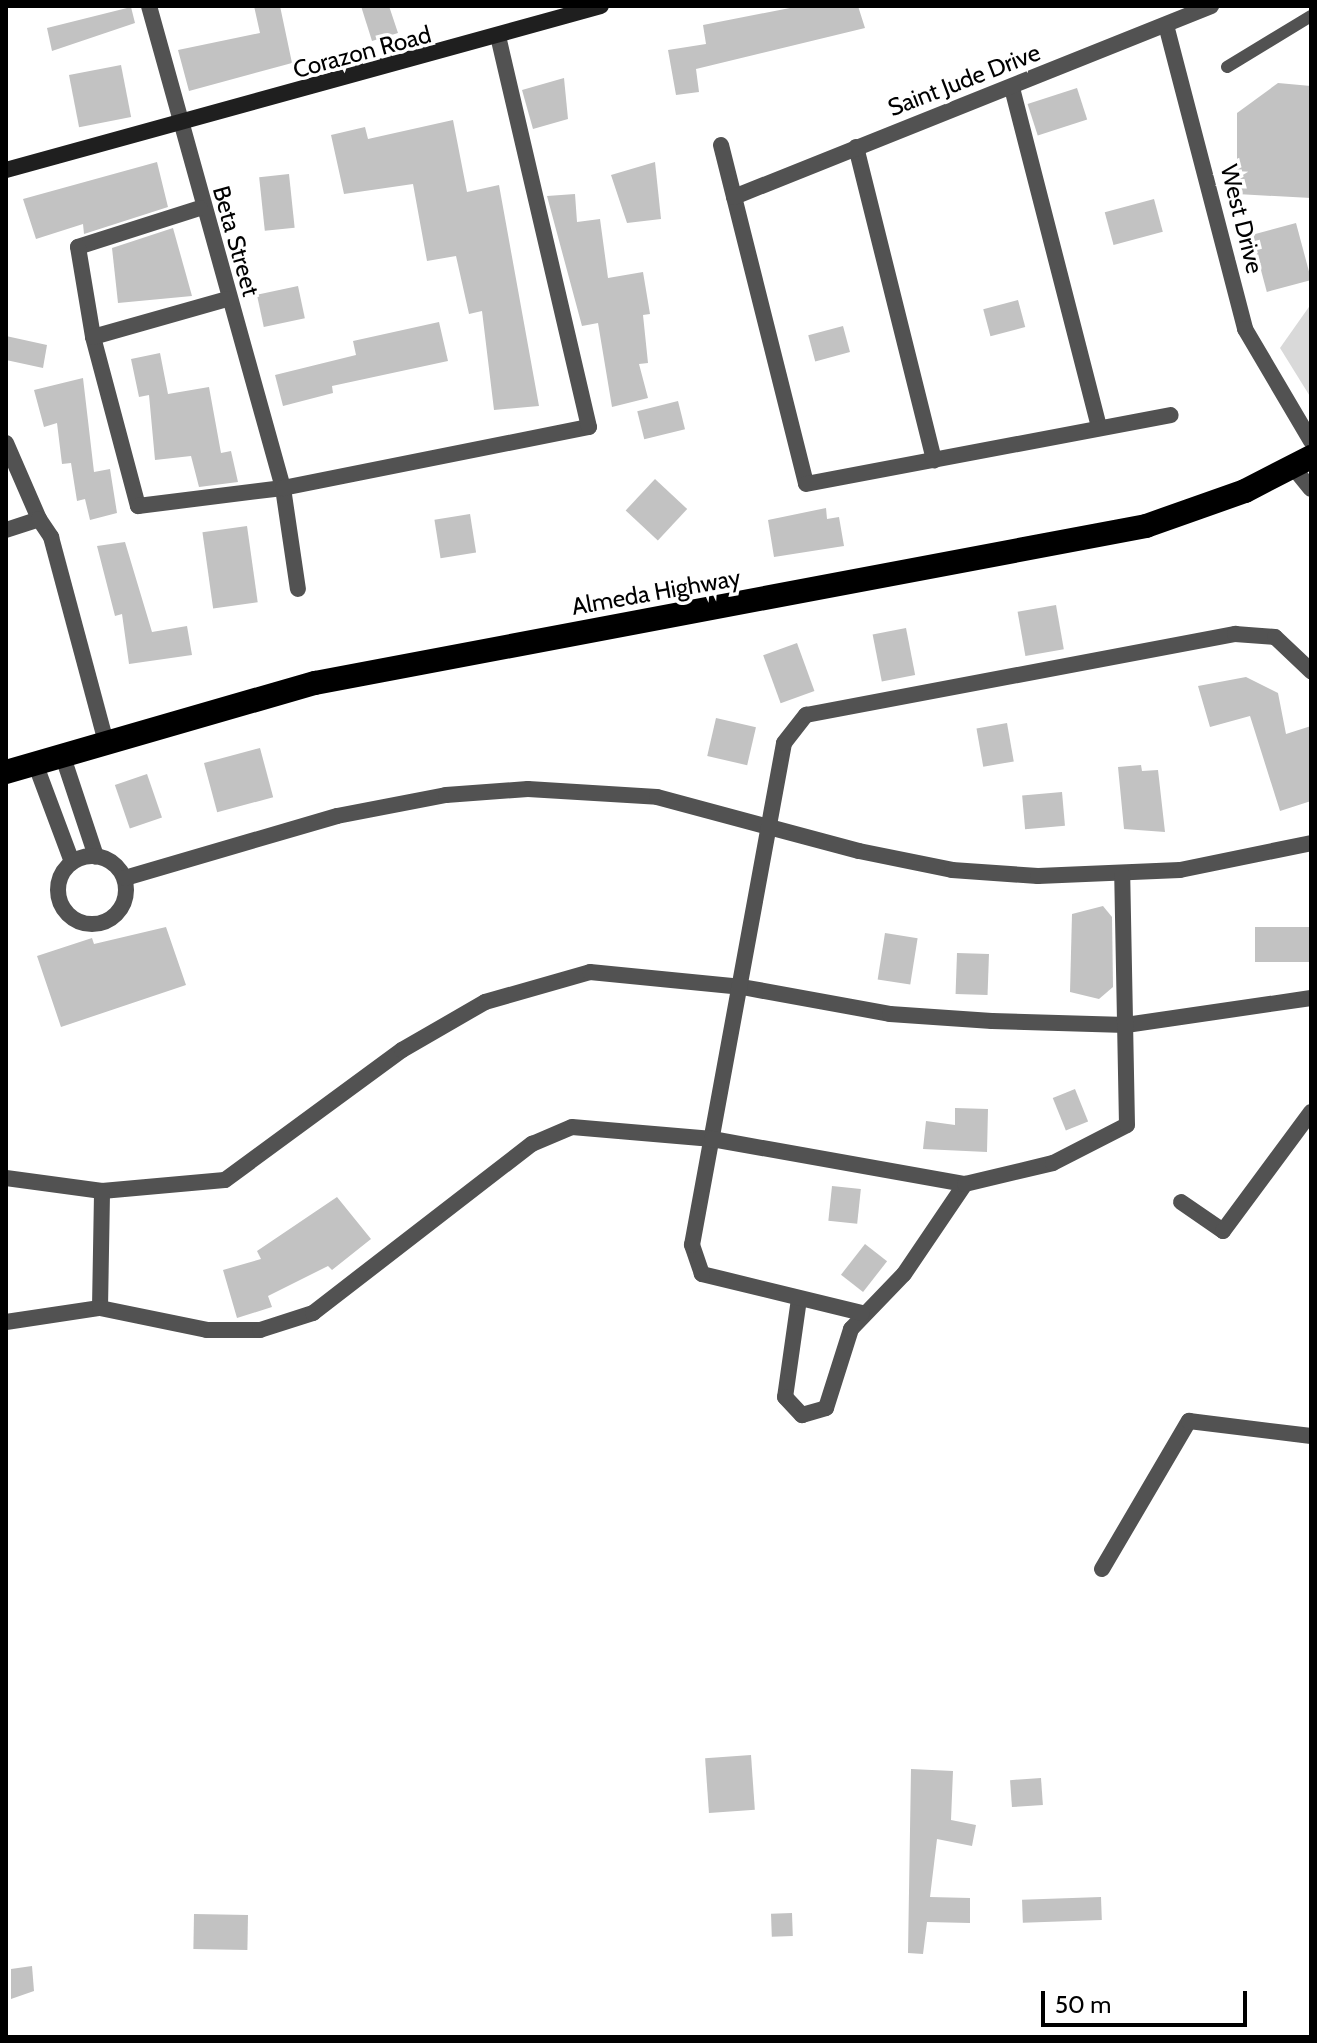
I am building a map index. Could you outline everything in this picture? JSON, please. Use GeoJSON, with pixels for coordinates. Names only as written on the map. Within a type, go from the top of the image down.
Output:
{"type":"FeatureCollection","features":[{"type":"Feature","properties":{"kind":"highway","name":"Almeda Highway"},"geometry":{"type":"LineString","coordinates":[[6,772],[105,739],[315,683],[1146,526],[1302,462]]}},
{"type":"Feature","properties":{"kind":"street","name":"Beta Street"},"geometry":{"type":"LineString","coordinates":[[149,6],[200,208],[283,488],[298,589]]}},
{"type":"Feature","properties":{"kind":"street","name":"Corazon Road"},"geometry":{"type":"LineString","coordinates":[[6,170],[499,40],[601,6]]}},
{"type":"Feature","properties":{"kind":"street","name":"Saint Jude Drive"},"geometry":{"type":"LineString","coordinates":[[734,197],[1211,6]]}},
{"type":"Feature","properties":{"kind":"street","name":"West Drive"},"geometry":{"type":"LineString","coordinates":[[1166,25],[1245,329],[1311,441]]}},
{"type":"Feature","properties":{"kind":"street"},"geometry":{"type":"LineString","coordinates":[[200,208],[78,247],[93,337],[138,506],[283,488],[589,427],[499,40]]}},
{"type":"Feature","properties":{"kind":"street"},"geometry":{"type":"LineString","coordinates":[[1012,88],[1099,427]]}},
{"type":"Feature","properties":{"kind":"street"},"geometry":{"type":"LineString","coordinates":[[721,145],[806,484],[1171,415]]}},
{"type":"Feature","properties":{"kind":"street"},"geometry":{"type":"LineString","coordinates":[[856,147],[934,460]]}},
{"type":"Feature","properties":{"kind":"street"},"geometry":{"type":"LineString","coordinates":[[93,337],[227,299]]}},
{"type":"Feature","properties":{"kind":"street"},"geometry":{"type":"LineString","coordinates":[[6,443],[57,553],[105,739]]}},
{"type":"Feature","properties":{"kind":"street"},"geometry":{"type":"LineString","coordinates":[[1302,462],[1311,489]]}},
{"type":"Feature","properties":{"kind":"street"},"geometry":{"type":"LineString","coordinates":[[6,530],[39,519]]}},
{"type":"Feature","properties":{"kind":"street"},"geometry":{"type":"LineString","coordinates":[[862,1313],[702,1274],[692,1245],[742,987],[766,826],[784,743],[806,715],[1235,634],[1275,637],[1311,671]]}},
{"type":"Feature","properties":{"kind":"street"},"geometry":{"type":"LineString","coordinates":[[62,754],[96,856],[125,878]]}},
{"type":"Feature","properties":{"kind":"street"},"geometry":{"type":"LineString","coordinates":[[35,763],[72,862],[58,896],[82,923],[118,913],[125,878]]}},
{"type":"Feature","properties":{"kind":"street"},"geometry":{"type":"LineString","coordinates":[[47,794],[72,786]]}},
{"type":"Feature","properties":{"kind":"street"},"geometry":{"type":"LineString","coordinates":[[125,878],[269,833],[446,795],[528,789],[657,797],[952,870],[1122,875],[1311,843]]}},
{"type":"Feature","properties":{"kind":"street"},"geometry":{"type":"LineString","coordinates":[[72,862],[96,856]]}},
{"type":"Feature","properties":{"kind":"street"},"geometry":{"type":"LineString","coordinates":[[6,1322],[100,1308],[207,1330],[260,1330],[313,1313],[532,1144],[572,1127],[712,1139],[965,1184],[1053,1163],[1127,1125],[1122,875]]}},
{"type":"Feature","properties":{"kind":"street"},"geometry":{"type":"LineString","coordinates":[[6,1178],[102,1191],[225,1180],[402,1050],[485,1002],[590,972],[742,987],[890,1014],[1126,1025],[1311,998]]}},
{"type":"Feature","properties":{"kind":"street"},"geometry":{"type":"LineString","coordinates":[[1181,1202],[1223,1231],[1311,1112]]}},
{"type":"Feature","properties":{"kind":"street"},"geometry":{"type":"LineString","coordinates":[[799,1299],[785,1397],[802,1415],[826,1408],[862,1313],[904,1274],[965,1184]]}},
{"type":"Feature","properties":{"kind":"street"},"geometry":{"type":"LineString","coordinates":[[100,1308],[102,1191]]}},
{"type":"Feature","properties":{"kind":"street"},"geometry":{"type":"LineString","coordinates":[[1102,1569],[1189,1421],[1311,1436]]}},
{"type":"Feature","properties":{"kind":"lane"},"geometry":{"type":"LineString","coordinates":[[1227,67],[1311,16]]}},
{"type":"Feature","properties":{"kind":"shaded area"},"geometry":{"type":"Polygon","coordinates":[[[1311,304],[1311,398],[1280,348],[1311,304]]]}},
{"type":"Feature","properties":{"kind":"building"},"geometry":{"type":"Polygon","coordinates":[[[254,6],[280,6],[292,63],[189,91],[178,50],[260,33],[254,6]]]}},
{"type":"Feature","properties":{"kind":"building"},"geometry":{"type":"Polygon","coordinates":[[[361,6],[389,6],[398,33],[372,41],[361,6]]]}},
{"type":"Feature","properties":{"kind":"building"},"geometry":{"type":"Polygon","coordinates":[[[800,6],[858,6],[865,28],[696,69],[699,92],[676,95],[668,50],[706,44],[703,25],[800,6]]]}},
{"type":"Feature","properties":{"kind":"building"},"geometry":{"type":"Polygon","coordinates":[[[131,7],[135,23],[52,51],[47,28],[131,7]]]}},
{"type":"Feature","properties":{"kind":"building"},"geometry":{"type":"Polygon","coordinates":[[[121,65],[131,117],[79,127],[69,75],[121,65]]]}},
{"type":"Feature","properties":{"kind":"building"},"geometry":{"type":"Polygon","coordinates":[[[564,78],[568,119],[533,129],[522,90],[564,78]]]}},
{"type":"Feature","properties":{"kind":"building"},"geometry":{"type":"Polygon","coordinates":[[[1278,83],[1311,86],[1311,198],[1237,194],[1237,113],[1278,83]]]}},
{"type":"Feature","properties":{"kind":"building"},"geometry":{"type":"Polygon","coordinates":[[[1077,88],[1087,119],[1038,135],[1028,104],[1077,88]]]}},
{"type":"Feature","properties":{"kind":"building"},"geometry":{"type":"Polygon","coordinates":[[[453,120],[467,192],[499,185],[539,406],[494,410],[482,311],[469,314],[456,256],[427,261],[413,184],[344,194],[331,135],[365,127],[368,139],[453,120]]]}},
{"type":"Feature","properties":{"kind":"building"},"geometry":{"type":"Polygon","coordinates":[[[157,162],[168,207],[84,234],[83,224],[36,239],[23,199],[157,162]]]}},
{"type":"Feature","properties":{"kind":"building"},"geometry":{"type":"Polygon","coordinates":[[[655,162],[661,219],[627,223],[611,175],[655,162]]]}},
{"type":"Feature","properties":{"kind":"building"},"geometry":{"type":"Polygon","coordinates":[[[289,174],[295,228],[265,231],[259,177],[289,174]]]}},
{"type":"Feature","properties":{"kind":"building"},"geometry":{"type":"Polygon","coordinates":[[[575,194],[577,222],[600,219],[608,278],[643,272],[650,314],[643,315],[648,363],[639,364],[648,398],[612,407],[598,323],[582,326],[547,196],[575,194]]]}},
{"type":"Feature","properties":{"kind":"building"},"geometry":{"type":"Polygon","coordinates":[[[1154,199],[1163,232],[1114,245],[1105,212],[1154,199]]]}},
{"type":"Feature","properties":{"kind":"building"},"geometry":{"type":"Polygon","coordinates":[[[1296,223],[1311,280],[1267,292],[1252,235],[1296,223]]]}},
{"type":"Feature","properties":{"kind":"building"},"geometry":{"type":"Polygon","coordinates":[[[173,228],[192,296],[118,303],[112,248],[173,228]]]}},
{"type":"Feature","properties":{"kind":"building"},"geometry":{"type":"Polygon","coordinates":[[[298,286],[305,318],[264,327],[257,295],[298,286]]]}},
{"type":"Feature","properties":{"kind":"building"},"geometry":{"type":"Polygon","coordinates":[[[1018,300],[1025,327],[990,336],[983,309],[1018,300]]]}},
{"type":"Feature","properties":{"kind":"building"},"geometry":{"type":"Polygon","coordinates":[[[439,322],[448,361],[332,386],[333,393],[283,406],[275,375],[356,355],[353,341],[439,322]]]}},
{"type":"Feature","properties":{"kind":"building"},"geometry":{"type":"Polygon","coordinates":[[[843,326],[850,352],[815,361],[808,335],[843,326]]]}},
{"type":"Feature","properties":{"kind":"building"},"geometry":{"type":"Polygon","coordinates":[[[6,336],[47,345],[43,368],[6,360],[6,336]]]}},
{"type":"Feature","properties":{"kind":"building"},"geometry":{"type":"Polygon","coordinates":[[[160,353],[168,394],[209,387],[221,453],[231,451],[238,482],[199,487],[191,456],[155,460],[149,395],[139,397],[131,359],[160,353]]]}},
{"type":"Feature","properties":{"kind":"building"},"geometry":{"type":"Polygon","coordinates":[[[83,378],[94,472],[110,469],[117,513],[90,520],[85,499],[77,501],[71,463],[62,464],[57,423],[44,427],[34,390],[83,378]]]}},
{"type":"Feature","properties":{"kind":"building"},"geometry":{"type":"Polygon","coordinates":[[[678,401],[685,429],[644,439],[637,411],[678,401]]]}},
{"type":"Feature","properties":{"kind":"building"},"geometry":{"type":"Polygon","coordinates":[[[655,479],[687,509],[658,540],[626,510],[655,479]]]}},
{"type":"Feature","properties":{"kind":"building"},"geometry":{"type":"Polygon","coordinates":[[[826,508],[827,519],[839,517],[844,546],[774,557],[768,520],[826,508]]]}},
{"type":"Feature","properties":{"kind":"building"},"geometry":{"type":"Polygon","coordinates":[[[470,514],[476,553],[441,558],[434,520],[470,514]]]}},
{"type":"Feature","properties":{"kind":"building"},"geometry":{"type":"Polygon","coordinates":[[[247,526],[258,602],[213,609],[202,532],[247,526]]]}},
{"type":"Feature","properties":{"kind":"building"},"geometry":{"type":"Polygon","coordinates":[[[125,542],[152,632],[187,626],[192,655],[129,664],[122,614],[115,616],[97,546],[125,542]]]}},
{"type":"Feature","properties":{"kind":"building"},"geometry":{"type":"Polygon","coordinates":[[[1056,605],[1064,649],[1025,656],[1018,612],[1056,605]]]}},
{"type":"Feature","properties":{"kind":"building"},"geometry":{"type":"Polygon","coordinates":[[[906,628],[915,675],[882,682],[873,634],[906,628]]]}},
{"type":"Feature","properties":{"kind":"building"},"geometry":{"type":"Polygon","coordinates":[[[797,643],[814,691],[781,703],[763,655],[797,643]]]}},
{"type":"Feature","properties":{"kind":"building"},"geometry":{"type":"Polygon","coordinates":[[[1246,677],[1278,693],[1286,734],[1311,726],[1311,801],[1280,811],[1250,716],[1210,727],[1198,686],[1246,677]]]}},
{"type":"Feature","properties":{"kind":"building"},"geometry":{"type":"Polygon","coordinates":[[[716,718],[756,727],[747,765],[707,756],[716,718]]]}},
{"type":"Feature","properties":{"kind":"building"},"geometry":{"type":"Polygon","coordinates":[[[1007,723],[1014,761],[983,767],[976,728],[1007,723]]]}},
{"type":"Feature","properties":{"kind":"building"},"geometry":{"type":"Polygon","coordinates":[[[260,748],[273,797],[217,812],[204,763],[260,748]]]}},
{"type":"Feature","properties":{"kind":"building"},"geometry":{"type":"Polygon","coordinates":[[[1141,765],[1142,771],[1158,770],[1165,832],[1124,829],[1118,767],[1141,765]]]}},
{"type":"Feature","properties":{"kind":"building"},"geometry":{"type":"Polygon","coordinates":[[[147,774],[162,817],[130,829],[115,785],[147,774]]]}},
{"type":"Feature","properties":{"kind":"building"},"geometry":{"type":"Polygon","coordinates":[[[1062,792],[1065,826],[1025,829],[1022,795],[1062,792]]]}},
{"type":"Feature","properties":{"kind":"building"},"geometry":{"type":"Polygon","coordinates":[[[1103,906],[1112,917],[1113,987],[1099,999],[1070,992],[1072,914],[1103,906]]]}},
{"type":"Feature","properties":{"kind":"building"},"geometry":{"type":"Polygon","coordinates":[[[166,927],[186,985],[61,1027],[37,956],[92,938],[94,944],[166,927]]]}},
{"type":"Feature","properties":{"kind":"building"},"geometry":{"type":"Polygon","coordinates":[[[1255,927],[1311,927],[1311,962],[1255,962],[1255,927]]]}},
{"type":"Feature","properties":{"kind":"building"},"geometry":{"type":"Polygon","coordinates":[[[885,933],[918,938],[910,985],[878,979],[885,933]]]}},
{"type":"Feature","properties":{"kind":"building"},"geometry":{"type":"Polygon","coordinates":[[[957,953],[989,954],[988,995],[956,994],[957,953]]]}},
{"type":"Feature","properties":{"kind":"building"},"geometry":{"type":"Polygon","coordinates":[[[1075,1089],[1088,1121],[1066,1130],[1053,1098],[1075,1089]]]}},
{"type":"Feature","properties":{"kind":"building"},"geometry":{"type":"Polygon","coordinates":[[[955,1108],[988,1109],[987,1152],[923,1149],[926,1121],[955,1125],[955,1108]]]}},
{"type":"Feature","properties":{"kind":"building"},"geometry":{"type":"Polygon","coordinates":[[[832,1186],[861,1189],[857,1224],[828,1221],[832,1186]]]}},
{"type":"Feature","properties":{"kind":"building"},"geometry":{"type":"Polygon","coordinates":[[[337,1197],[371,1239],[332,1270],[328,1266],[268,1296],[272,1307],[237,1318],[223,1270],[261,1259],[257,1251],[337,1197]]]}},
{"type":"Feature","properties":{"kind":"building"},"geometry":{"type":"Polygon","coordinates":[[[865,1244],[887,1261],[863,1292],[841,1275],[865,1244]]]}},
{"type":"Feature","properties":{"kind":"building"},"geometry":{"type":"Polygon","coordinates":[[[751,1755],[755,1810],[709,1813],[705,1758],[751,1755]]]}},
{"type":"Feature","properties":{"kind":"building"},"geometry":{"type":"Polygon","coordinates":[[[911,1769],[953,1771],[951,1820],[976,1825],[972,1846],[937,1839],[930,1897],[970,1898],[970,1923],[927,1922],[923,1954],[908,1953],[911,1769]]]}},
{"type":"Feature","properties":{"kind":"building"},"geometry":{"type":"Polygon","coordinates":[[[1041,1778],[1043,1805],[1012,1807],[1010,1780],[1041,1778]]]}},
{"type":"Feature","properties":{"kind":"building"},"geometry":{"type":"Polygon","coordinates":[[[1101,1897],[1102,1920],[1023,1923],[1022,1900],[1101,1897]]]}},
{"type":"Feature","properties":{"kind":"building"},"geometry":{"type":"Polygon","coordinates":[[[792,1913],[793,1936],[772,1937],[771,1914],[792,1913]]]}},
{"type":"Feature","properties":{"kind":"building"},"geometry":{"type":"Polygon","coordinates":[[[194,1914],[248,1915],[247,1950],[193,1949],[194,1914]]]}},
{"type":"Feature","properties":{"kind":"building"},"geometry":{"type":"Polygon","coordinates":[[[32,1966],[34,1991],[11,1999],[11,1969],[32,1966]]]}}]}
